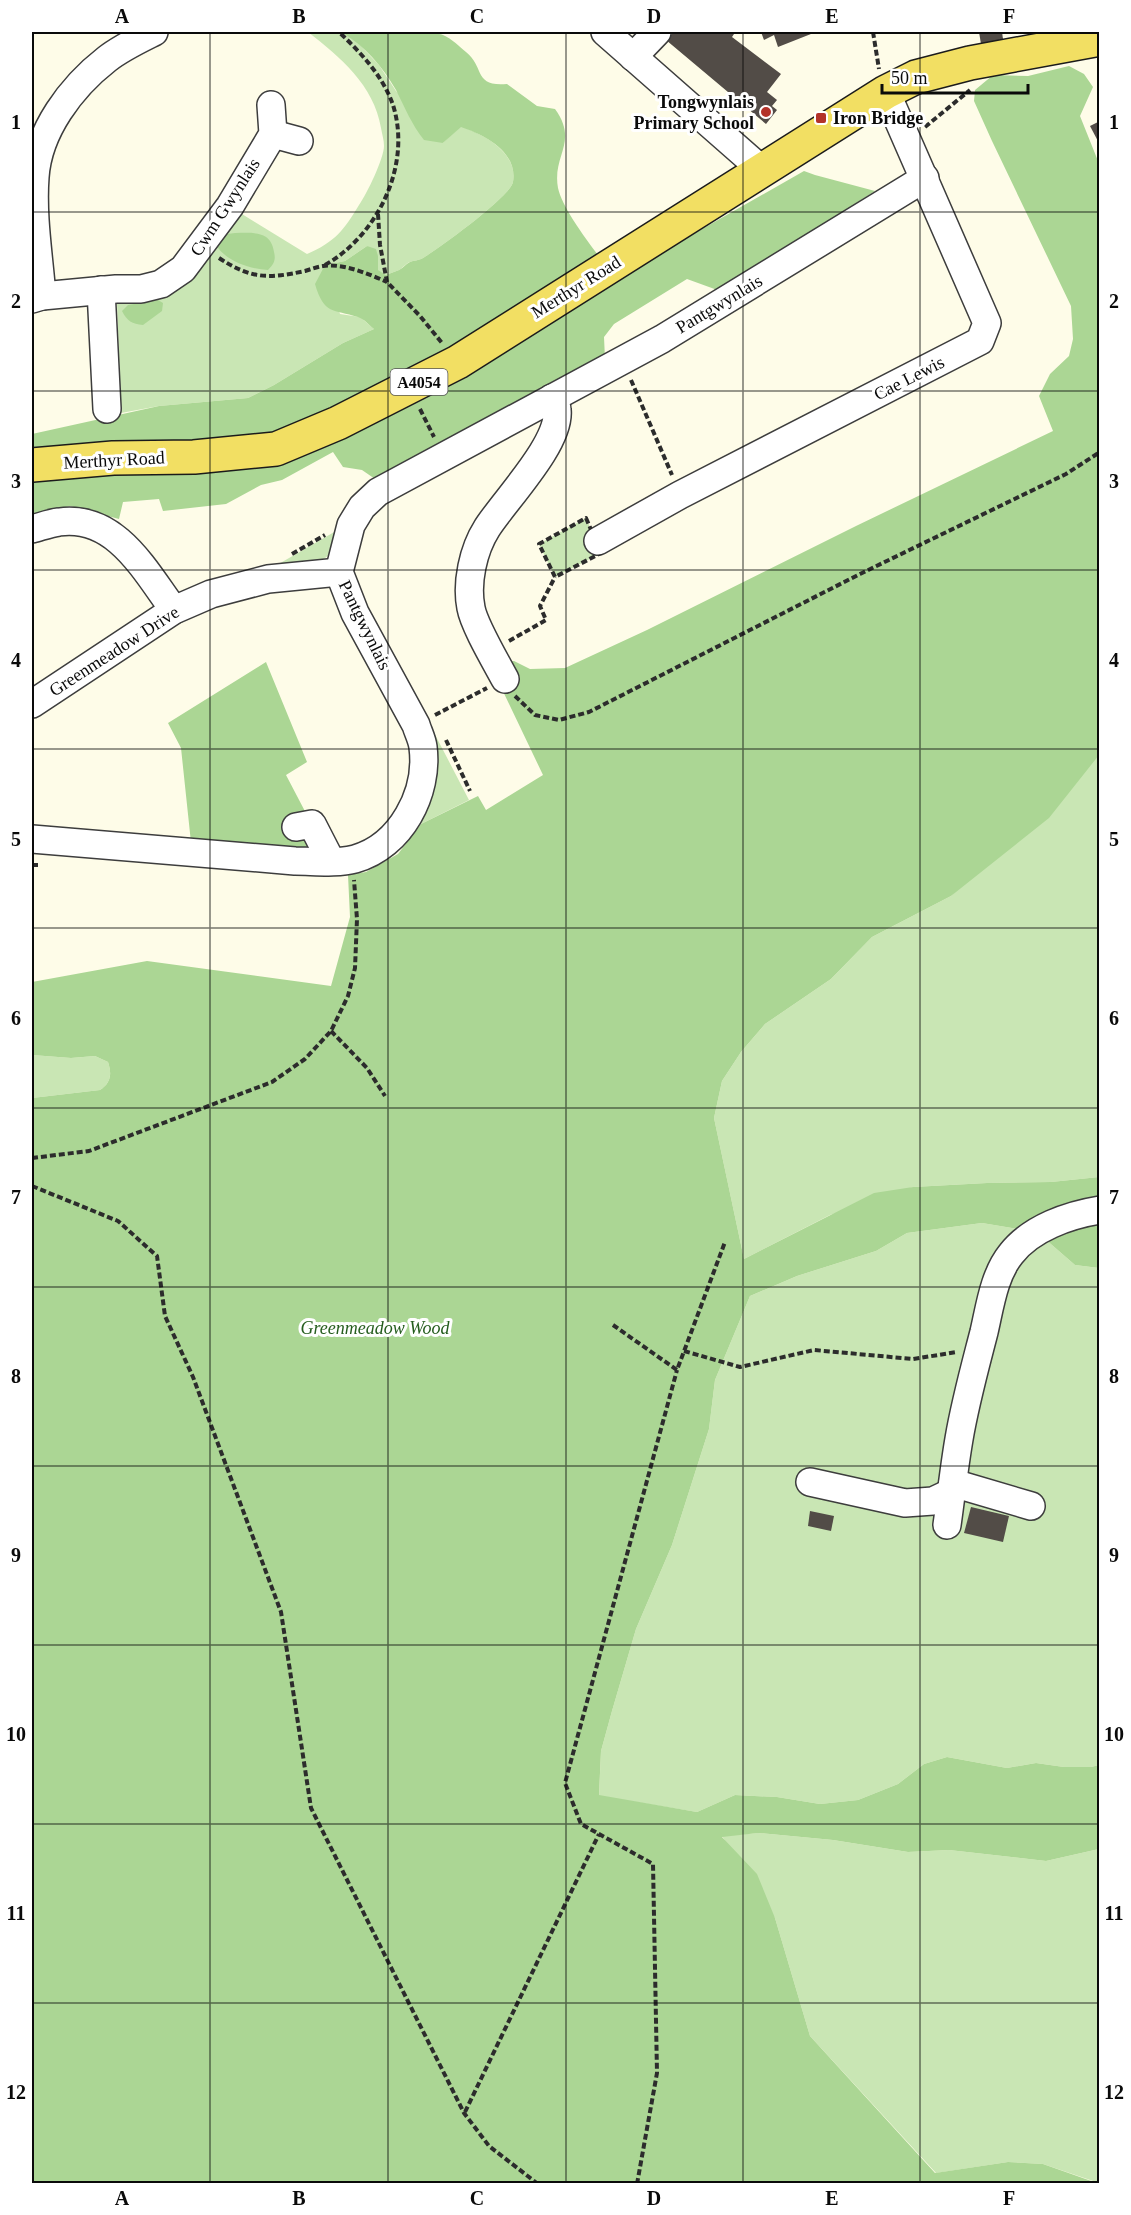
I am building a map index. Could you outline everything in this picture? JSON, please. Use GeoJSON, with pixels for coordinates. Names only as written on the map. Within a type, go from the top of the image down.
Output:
{"type":"FeatureCollection","features":[{"type":"Feature","properties":{"kind":"main road","name":"Merthyr Road"},"geometry":{"type":"LineString","coordinates":[[32,465],[113,458],[194,457],[276,449],[338,423],[458,362],[761,169],[884,93],[916,77],[970,63],[1100,39]]}},
{"type":"Feature","properties":{"kind":"street"},"geometry":{"type":"LineString","coordinates":[[605,32],[761,169]]}},
{"type":"Feature","properties":{"kind":"street"},"geometry":{"type":"LineString","coordinates":[[633,57],[657,32]]}},
{"type":"Feature","properties":{"kind":"street"},"geometry":{"type":"LineString","coordinates":[[37,297],[33,176],[40,149],[55,118],[77,87],[107,59],[143,34]]}},
{"type":"Feature","properties":{"kind":"street","name":"Cae Lewis"},"geometry":{"type":"LineString","coordinates":[[597,541],[680,495],[980,341],[987,323],[925,177],[884,93]]}},
{"type":"Feature","properties":{"kind":"street"},"geometry":{"type":"LineString","coordinates":[[271,105],[273,134],[299,141]]}},
{"type":"Feature","properties":{"kind":"street","name":"Cwm Gwynlais"},"geometry":{"type":"LineString","coordinates":[[37,297],[101,290],[141,289],[161,284],[183,269],[230,206],[273,134]]}},
{"type":"Feature","properties":{"kind":"street","name":"Pantgwynlais"},"geometry":{"type":"LineString","coordinates":[[32,839],[295,861],[342,860],[369,854],[386,843],[410,817],[420,787],[424,761],[423,744],[416,725],[355,613],[339,572],[351,525],[362,507],[378,492],[662,339],[925,177]]}},
{"type":"Feature","properties":{"kind":"street"},"geometry":{"type":"LineString","coordinates":[[101,290],[107,409]]}},
{"type":"Feature","properties":{"kind":"street"},"geometry":{"type":"LineString","coordinates":[[505,679],[471,610],[470,588],[474,556],[486,529],[534,465],[554,430],[558,411],[552,398]]}},
{"type":"Feature","properties":{"kind":"street"},"geometry":{"type":"LineString","coordinates":[[32,529],[58,522],[79,522],[106,531],[124,544],[174,610]]}},
{"type":"Feature","properties":{"kind":"street","name":"Greenmeadow Drive"},"geometry":{"type":"LineString","coordinates":[[32,704],[174,610],[211,594],[268,579],[339,572]]}},
{"type":"Feature","properties":{"kind":"street"},"geometry":{"type":"LineString","coordinates":[[296,827],[312,824],[342,860]]}},
{"type":"Feature","properties":{"kind":"street"},"geometry":{"type":"LineString","coordinates":[[946,1525],[959,1439],[993,1294],[1003,1268],[1010,1255],[1037,1232],[1080,1214],[1100,1210]]}},
{"type":"Feature","properties":{"kind":"street"},"geometry":{"type":"LineString","coordinates":[[810,1482],[905,1503],[933,1501],[952,1487],[1031,1506]]}},
{"type":"Feature","properties":{"kind":"path"},"geometry":{"type":"LineString","coordinates":[[201,247],[241,272],[258,276],[279,275],[325,265],[338,258],[357,242],[378,213],[391,184],[397,153],[398,127],[392,104],[376,71],[339,32]]}},
{"type":"Feature","properties":{"kind":"path"},"geometry":{"type":"LineString","coordinates":[[873,32],[884,93]]}},
{"type":"Feature","properties":{"kind":"path"},"geometry":{"type":"LineString","coordinates":[[908,141],[978,84]]}},
{"type":"Feature","properties":{"kind":"path"},"geometry":{"type":"LineString","coordinates":[[378,213],[380,245],[387,282]]}},
{"type":"Feature","properties":{"kind":"path"},"geometry":{"type":"LineString","coordinates":[[325,265],[352,269],[387,282],[420,315],[458,362]]}},
{"type":"Feature","properties":{"kind":"path"},"geometry":{"type":"LineString","coordinates":[[622,361],[680,495]]}},
{"type":"Feature","properties":{"kind":"path"},"geometry":{"type":"LineString","coordinates":[[409,387],[444,456]]}},
{"type":"Feature","properties":{"kind":"path"},"geometry":{"type":"LineString","coordinates":[[439,726],[434,715],[505,679],[517,700],[535,715],[559,720],[589,712],[921,543],[1066,474],[1100,452]]}},
{"type":"Feature","properties":{"kind":"path"},"geometry":{"type":"LineString","coordinates":[[491,651],[546,620],[540,606],[555,576],[601,553],[586,518],[539,544],[555,576]]}},
{"type":"Feature","properties":{"kind":"path"},"geometry":{"type":"LineString","coordinates":[[444,737],[470,791]]}},
{"type":"Feature","properties":{"kind":"path"},"geometry":{"type":"LineString","coordinates":[[32,1158],[89,1151],[272,1082],[305,1059],[331,1032],[348,996],[355,968],[357,919],[342,860]]}},
{"type":"Feature","properties":{"kind":"path"},"geometry":{"type":"LineString","coordinates":[[331,1032],[367,1068],[385,1096]]}},
{"type":"Feature","properties":{"kind":"path"},"geometry":{"type":"LineString","coordinates":[[32,1186],[118,1221],[157,1256],[165,1316],[193,1377],[281,1612],[311,1808],[464,2113],[489,2146],[538,2184]]}},
{"type":"Feature","properties":{"kind":"path"},"geometry":{"type":"LineString","coordinates":[[637,2184],[657,2073],[653,1864],[581,1824],[565,1783],[677,1370],[724,1242]]}},
{"type":"Feature","properties":{"kind":"path"},"geometry":{"type":"LineString","coordinates":[[612,1325],[677,1370]]}},
{"type":"Feature","properties":{"kind":"path"},"geometry":{"type":"LineString","coordinates":[[684,1351],[740,1367],[814,1350],[913,1359],[979,1349]]}},
{"type":"Feature","properties":{"kind":"path"},"geometry":{"type":"LineString","coordinates":[[464,2113],[599,1834]]}},
{"type":"Feature","properties":{"kind":"green space"},"geometry":{"type":"Polygon","coordinates":[[[308,32],[341,32],[355,40],[379,65],[396,91],[443,143],[461,126],[480,134],[505,153],[513,171],[513,182],[500,199],[457,234],[423,258],[408,263],[397,271],[386,275],[377,270],[378,257],[367,246],[345,261],[325,265],[340,314],[360,317],[374,329],[343,343],[248,398],[159,406],[121,413],[117,303],[169,292],[237,211],[307,254],[325,245],[338,234],[354,214],[370,185],[384,146],[377,113],[371,98],[354,73],[308,32]]]}},
{"type":"Feature","properties":{"kind":"green space"},"geometry":{"type":"Polygon","coordinates":[[[341,32],[420,32],[443,35],[472,58],[484,79],[496,84],[507,84],[537,106],[555,109],[565,131],[557,176],[561,198],[583,235],[616,278],[804,171],[875,191],[720,291],[687,279],[614,324],[604,337],[605,359],[378,481],[362,470],[343,467],[333,452],[282,480],[261,485],[226,504],[163,511],[159,499],[123,502],[119,519],[70,506],[32,515],[32,434],[159,406],[248,398],[274,385],[343,343],[374,329],[360,318],[330,309],[322,301],[315,284],[325,265],[345,261],[367,246],[376,249],[378,270],[386,275],[397,271],[410,262],[423,258],[443,244],[487,210],[509,189],[513,182],[513,171],[510,162],[498,146],[461,127],[443,143],[424,140],[379,65],[365,50],[341,32]]]}},
{"type":"Feature","properties":{"kind":"green space","name":"Greenmeadow Wood"},"geometry":{"type":"Polygon","coordinates":[[[1069,66],[1084,74],[1093,87],[1080,116],[1100,166],[1099,755],[1049,818],[951,896],[872,937],[831,979],[765,1024],[741,1052],[722,1081],[714,1118],[744,1259],[874,1193],[913,1187],[1051,1182],[1099,1177],[1099,1268],[1075,1265],[1037,1232],[982,1223],[907,1233],[876,1251],[797,1276],[750,1296],[715,1380],[709,1429],[672,1545],[636,1629],[601,1751],[599,1795],[697,1812],[735,1795],[777,1797],[820,1804],[858,1800],[898,1784],[924,1764],[947,1757],[1007,1768],[1036,1763],[1064,1767],[1099,1765],[1099,1849],[1046,1861],[949,1850],[908,1852],[833,1840],[758,1833],[722,1837],[757,1874],[775,1918],[810,2036],[935,2173],[1008,2162],[1043,2164],[1097,2183],[32,2184],[32,1098],[100,1090],[108,1081],[110,1070],[108,1062],[95,1056],[71,1058],[32,1055],[32,982],[147,961],[331,986],[350,917],[348,875],[366,872],[398,854],[421,824],[478,796],[486,810],[543,775],[490,664],[514,661],[530,669],[565,668],[1053,431],[1039,396],[1050,374],[1069,356],[1073,339],[1071,306],[974,101],[975,90],[993,75],[1028,76],[1069,66]]]}},
{"type":"Feature","properties":{"kind":"green space"},"geometry":{"type":"Polygon","coordinates":[[[260,234],[269,240],[275,257],[268,270],[239,263],[220,251],[216,245],[220,235],[260,234]]]}},
{"type":"Feature","properties":{"kind":"green space"},"geometry":{"type":"Polygon","coordinates":[[[158,300],[163,303],[162,311],[143,325],[130,321],[122,311],[128,305],[158,300]]]}},
{"type":"Feature","properties":{"kind":"green space"},"geometry":{"type":"Polygon","coordinates":[[[586,518],[601,553],[555,577],[539,544],[586,518]]]}},
{"type":"Feature","properties":{"kind":"green space"},"geometry":{"type":"Polygon","coordinates":[[[336,531],[340,538],[329,555],[317,564],[263,573],[336,531]]]}},
{"type":"Feature","properties":{"kind":"green space"},"geometry":{"type":"Polygon","coordinates":[[[266,662],[307,762],[286,775],[331,861],[192,852],[181,748],[168,723],[266,662]]]}},
{"type":"Feature","properties":{"kind":"green space"},"geometry":{"type":"Polygon","coordinates":[[[429,723],[469,800],[421,824],[434,786],[433,750],[429,723]]]}},
{"type":"Feature","properties":{"kind":"green space"},"geometry":{"type":"Polygon","coordinates":[[[1099,755],[1099,1177],[1051,1182],[913,1187],[830,1215],[744,1259],[714,1118],[722,1081],[741,1052],[765,1024],[831,979],[872,937],[951,896],[1099,755]]]}},
{"type":"Feature","properties":{"kind":"green space"},"geometry":{"type":"Polygon","coordinates":[[[32,1055],[71,1058],[95,1056],[108,1062],[110,1078],[100,1090],[32,1098],[32,1055]]]}},
{"type":"Feature","properties":{"kind":"green space"},"geometry":{"type":"Polygon","coordinates":[[[982,1223],[1037,1232],[1075,1265],[1099,1268],[1099,1765],[1064,1767],[1036,1763],[1007,1768],[947,1757],[924,1764],[898,1784],[858,1800],[820,1804],[777,1797],[735,1795],[697,1812],[599,1796],[601,1751],[636,1629],[672,1545],[709,1429],[715,1380],[750,1296],[797,1276],[876,1251],[907,1233],[982,1223]]]}},
{"type":"Feature","properties":{"kind":"green space"},"geometry":{"type":"Polygon","coordinates":[[[758,1833],[833,1840],[908,1852],[949,1850],[1046,1861],[1099,1849],[1099,2183],[1043,2164],[1008,2162],[936,2173],[810,2036],[775,1918],[722,1836],[758,1833]]]}},
{"type":"Feature","properties":{"kind":"building"},"geometry":{"type":"Polygon","coordinates":[[[674,32],[731,32],[734,34],[732,37],[781,74],[767,92],[777,100],[772,106],[777,110],[766,124],[666,40],[674,32]]]}},
{"type":"Feature","properties":{"kind":"building"},"geometry":{"type":"Polygon","coordinates":[[[761,32],[816,32],[778,47],[774,35],[764,40],[761,32]]]}},
{"type":"Feature","properties":{"kind":"building"},"geometry":{"type":"Polygon","coordinates":[[[979,32],[1002,32],[1003,39],[981,44],[979,32]]]}},
{"type":"Feature","properties":{"kind":"building"},"geometry":{"type":"Polygon","coordinates":[[[1100,121],[1100,145],[1090,126],[1100,121]]]}},
{"type":"Feature","properties":{"kind":"building"},"geometry":{"type":"Polygon","coordinates":[[[971,1507],[1009,1516],[1003,1542],[964,1533],[971,1507]]]}},
{"type":"Feature","properties":{"kind":"building"},"geometry":{"type":"Polygon","coordinates":[[[810,1511],[834,1516],[831,1531],[808,1526],[810,1511]]]}},
{"type":"Feature","properties":{"kind":"place","name":"Tongwynlais Primary School"},"geometry":{"type":"Point","coordinates":[766,112]}},
{"type":"Feature","properties":{"kind":"place","name":"Iron Bridge"},"geometry":{"type":"Point","coordinates":[821,118]}}]}
